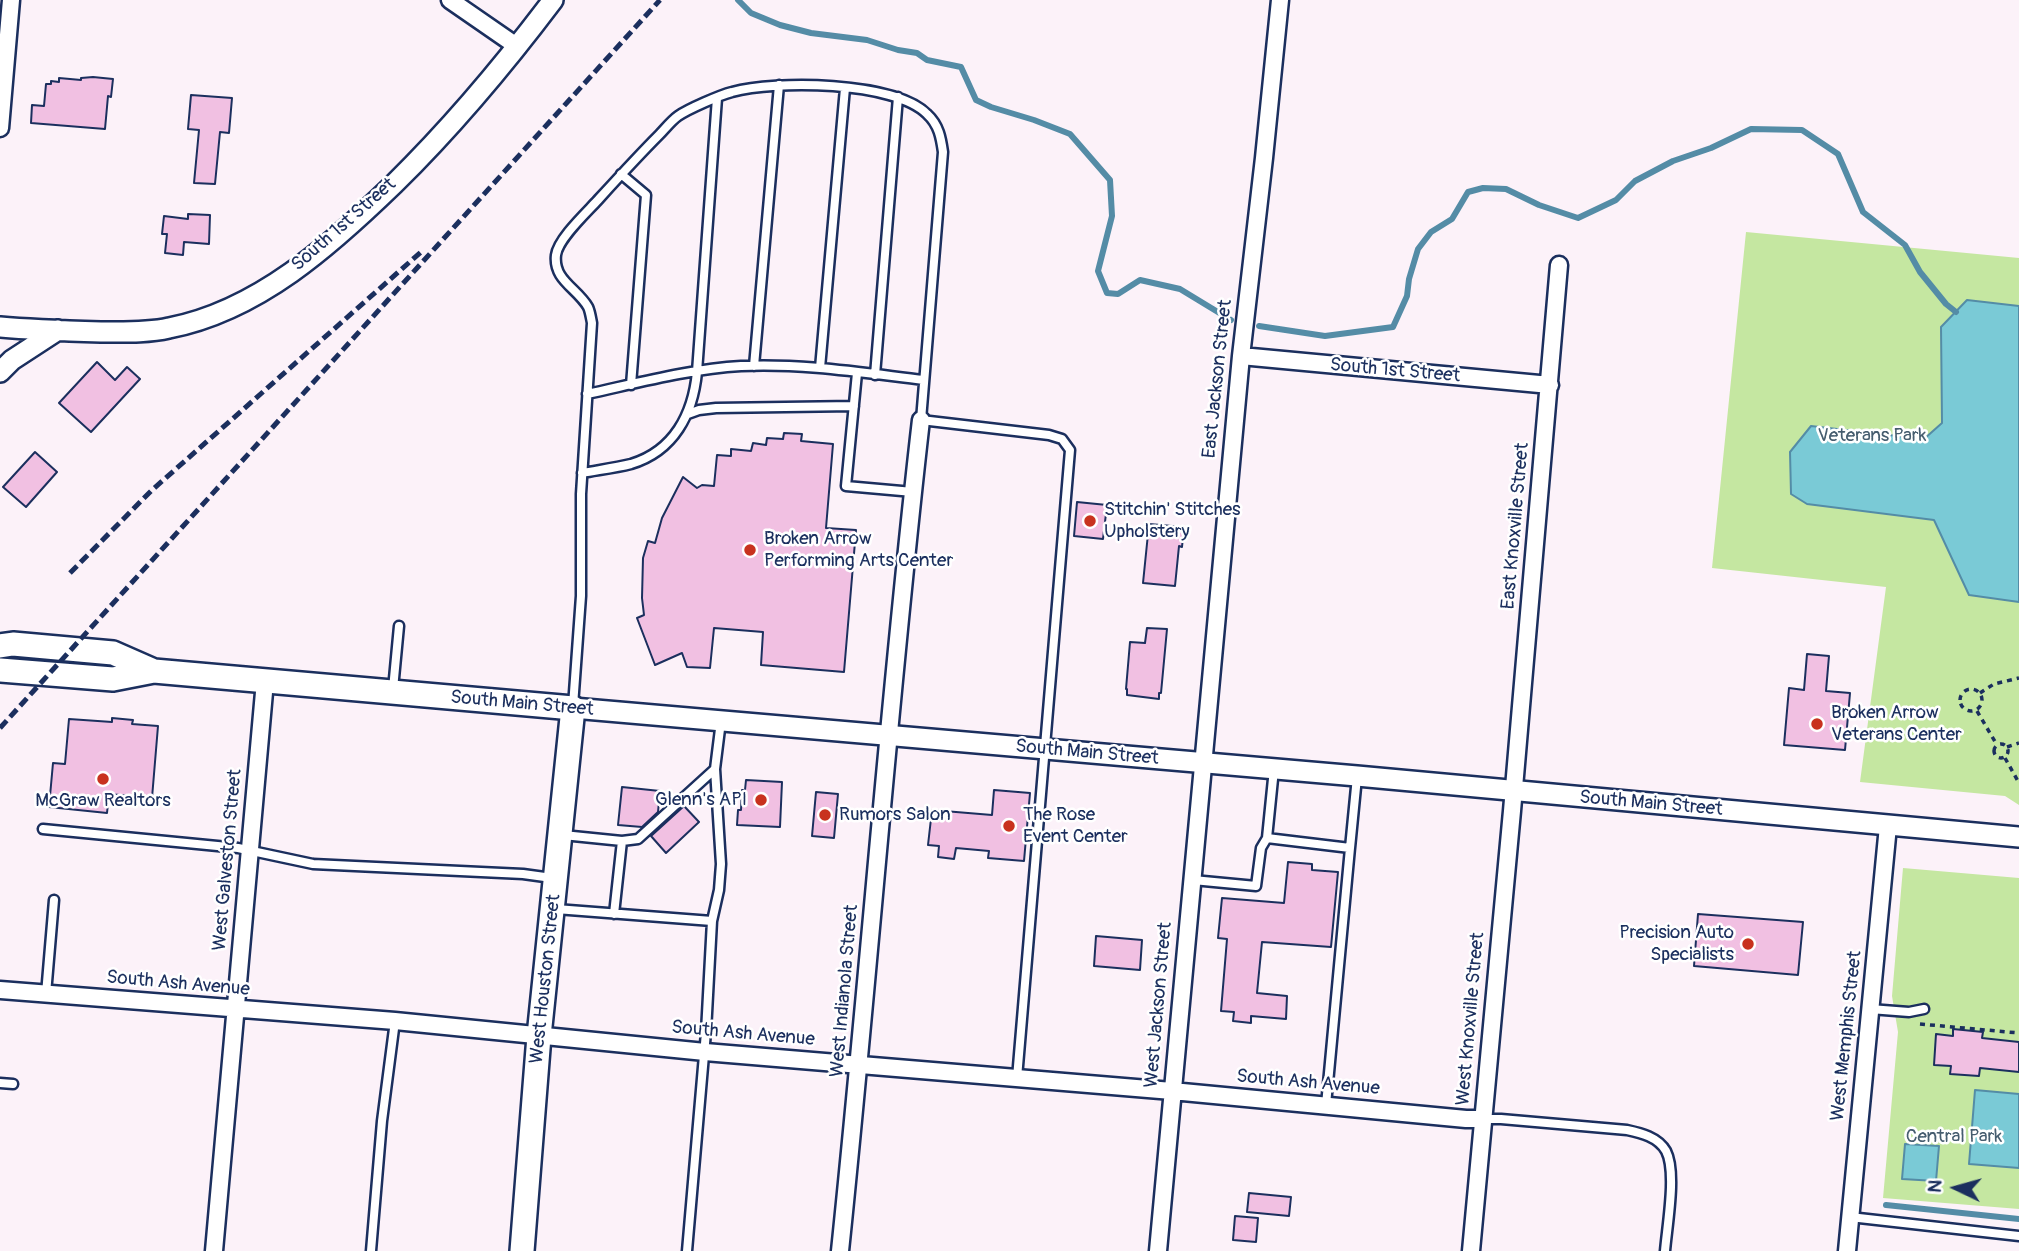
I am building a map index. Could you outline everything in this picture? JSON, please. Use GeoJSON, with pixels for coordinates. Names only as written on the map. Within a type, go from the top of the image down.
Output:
{"type":"FeatureCollection","features":[{"type":"Feature","properties":{"kind":"main road","name":"South Main Street"},"geometry":{"type":"LineString","coordinates":[[0,646],[13,644],[113,653],[154,671]]}},
{"type":"Feature","properties":{"kind":"main road","name":"South Main Street"},"geometry":{"type":"LineString","coordinates":[[0,670],[113,680],[154,671],[573,708]]}},
{"type":"Feature","properties":{"kind":"main road","name":"West Houston Street"},"geometry":{"type":"LineString","coordinates":[[522,1251],[539,1036],[573,708]]}},
{"type":"Feature","properties":{"kind":"street"},"geometry":{"type":"LineString","coordinates":[[0,128],[11,0]]}},
{"type":"Feature","properties":{"kind":"street"},"geometry":{"type":"LineString","coordinates":[[450,0],[518,47]]}},
{"type":"Feature","properties":{"kind":"street","name":"South 1st Street"},"geometry":{"type":"LineString","coordinates":[[0,327],[119,332],[169,329],[220,312],[271,286],[332,241],[428,150],[518,47],[553,0]]}},
{"type":"Feature","properties":{"kind":"street","name":"East Jackson Street"},"geometry":{"type":"LineString","coordinates":[[1203,763],[1241,356],[1279,0]]}},
{"type":"Feature","properties":{"kind":"street","name":"East Knoxville Street"},"geometry":{"type":"LineString","coordinates":[[1514,792],[1559,265]]}},
{"type":"Feature","properties":{"kind":"street"},"geometry":{"type":"LineString","coordinates":[[0,372],[22,353],[58,330]]}},
{"type":"Feature","properties":{"kind":"street","name":"South 1st Street"},"geometry":{"type":"LineString","coordinates":[[1241,356],[1550,386]]}},
{"type":"Feature","properties":{"kind":"street","name":"West Indianola Street"},"geometry":{"type":"LineString","coordinates":[[840,1251],[859,1066],[887,734],[921,420]]}},
{"type":"Feature","properties":{"kind":"street","name":"West Galveston Street"},"geometry":{"type":"LineString","coordinates":[[214,1251],[265,681]]}},
{"type":"Feature","properties":{"kind":"street","name":"South Main Street"},"geometry":{"type":"LineString","coordinates":[[573,708],[1357,776],[2019,838]]}},
{"type":"Feature","properties":{"kind":"street","name":"West Jackson Street"},"geometry":{"type":"LineString","coordinates":[[1158,1251],[1203,763]]}},
{"type":"Feature","properties":{"kind":"street","name":"West Knoxville Street"},"geometry":{"type":"LineString","coordinates":[[1471,1251],[1514,792]]}},
{"type":"Feature","properties":{"kind":"street","name":"West Memphis Street"},"geometry":{"type":"LineString","coordinates":[[1847,1251],[1888,826]]}},
{"type":"Feature","properties":{"kind":"street","name":"South Ash Avenue"},"geometry":{"type":"LineString","coordinates":[[0,990],[395,1021],[859,1066],[1483,1119]]}},
{"type":"Feature","properties":{"kind":"lane"},"geometry":{"type":"LineString","coordinates":[[754,366],[779,85]]}},
{"type":"Feature","properties":{"kind":"lane"},"geometry":{"type":"LineString","coordinates":[[573,708],[580,596],[582,473],[592,323],[588,307],[556,268],[556,252],[567,234],[679,115],[731,92],[779,85],[875,91],[903,98],[927,114],[940,131],[943,152],[921,420],[1049,435],[1062,439],[1070,450],[1017,1078]]}},
{"type":"Feature","properties":{"kind":"lane"},"geometry":{"type":"LineString","coordinates":[[820,368],[845,88]]}},
{"type":"Feature","properties":{"kind":"lane"},"geometry":{"type":"LineString","coordinates":[[874,375],[898,97]]}},
{"type":"Feature","properties":{"kind":"lane"},"geometry":{"type":"LineString","coordinates":[[582,473],[631,464],[650,457],[676,436],[688,414],[696,387],[718,98]]}},
{"type":"Feature","properties":{"kind":"lane"},"geometry":{"type":"LineString","coordinates":[[621,174],[646,195],[631,385]]}},
{"type":"Feature","properties":{"kind":"lane"},"geometry":{"type":"LineString","coordinates":[[587,394],[697,372],[754,366],[820,368],[924,380]]}},
{"type":"Feature","properties":{"kind":"lane"},"geometry":{"type":"LineString","coordinates":[[857,373],[846,485],[913,492]]}},
{"type":"Feature","properties":{"kind":"lane"},"geometry":{"type":"LineString","coordinates":[[688,414],[716,408],[854,406]]}},
{"type":"Feature","properties":{"kind":"lane"},"geometry":{"type":"LineString","coordinates":[[393,693],[399,626]]}},
{"type":"Feature","properties":{"kind":"lane"},"geometry":{"type":"LineString","coordinates":[[687,1251],[705,1052],[712,921],[721,864],[715,769],[722,720]]}},
{"type":"Feature","properties":{"kind":"lane"},"geometry":{"type":"LineString","coordinates":[[560,835],[622,841],[638,839],[715,769]]}},
{"type":"Feature","properties":{"kind":"lane"},"geometry":{"type":"LineString","coordinates":[[1191,880],[1256,886],[1261,849],[1267,838],[1274,769]]}},
{"type":"Feature","properties":{"kind":"lane"},"geometry":{"type":"LineString","coordinates":[[1325,1105],[1357,776]]}},
{"type":"Feature","properties":{"kind":"lane"},"geometry":{"type":"LineString","coordinates":[[43,829],[250,850],[313,864],[523,874],[555,878]]}},
{"type":"Feature","properties":{"kind":"lane"},"geometry":{"type":"LineString","coordinates":[[1267,838],[1350,848]]}},
{"type":"Feature","properties":{"kind":"lane"},"geometry":{"type":"LineString","coordinates":[[614,914],[622,841]]}},
{"type":"Feature","properties":{"kind":"lane"},"geometry":{"type":"LineString","coordinates":[[46,994],[54,900]]}},
{"type":"Feature","properties":{"kind":"lane"},"geometry":{"type":"LineString","coordinates":[[553,908],[712,921]]}},
{"type":"Feature","properties":{"kind":"lane"},"geometry":{"type":"LineString","coordinates":[[1870,1009],[1909,1012],[1924,1009]]}},
{"type":"Feature","properties":{"kind":"lane"},"geometry":{"type":"LineString","coordinates":[[371,1251],[382,1121],[395,1021]]}},
{"type":"Feature","properties":{"kind":"lane"},"geometry":{"type":"LineString","coordinates":[[0,1083],[13,1084]]}},
{"type":"Feature","properties":{"kind":"lane"},"geometry":{"type":"LineString","coordinates":[[1483,1119],[1500,1118],[1627,1130],[1646,1135],[1658,1142],[1666,1150],[1672,1177],[1665,1251]]}},
{"type":"Feature","properties":{"kind":"lane"},"geometry":{"type":"LineString","coordinates":[[1850,1217],[2019,1236]]}},
{"type":"Feature","properties":{"kind":"path"},"geometry":{"type":"LineString","coordinates":[[1980,692],[1994,684],[2019,678]]}},
{"type":"Feature","properties":{"kind":"path"},"geometry":{"type":"LineString","coordinates":[[1977,710],[1966,710],[1961,705],[1960,698],[1967,690],[1980,692]]}},
{"type":"Feature","properties":{"kind":"path"},"geometry":{"type":"LineString","coordinates":[[1977,710],[1982,703],[1980,692]]}},
{"type":"Feature","properties":{"kind":"path"},"geometry":{"type":"LineString","coordinates":[[1977,710],[1997,745]]}},
{"type":"Feature","properties":{"kind":"path"},"geometry":{"type":"LineString","coordinates":[[1997,745],[2004,744],[2007,747],[2019,743]]}},
{"type":"Feature","properties":{"kind":"path"},"geometry":{"type":"LineString","coordinates":[[1997,745],[1994,754],[1998,758],[2005,758]]}},
{"type":"Feature","properties":{"kind":"path"},"geometry":{"type":"LineString","coordinates":[[2005,758],[2008,754],[2007,747]]}},
{"type":"Feature","properties":{"kind":"path"},"geometry":{"type":"LineString","coordinates":[[2005,758],[2019,783]]}},
{"type":"Feature","properties":{"kind":"path"},"geometry":{"type":"LineString","coordinates":[[1912,1024],[2019,1032]]}},
{"type":"Feature","properties":{"kind":"green space","name":"Veterans Park"},"geometry":{"type":"Polygon","coordinates":[[[1746,232],[2019,258],[2019,805],[2005,796],[1860,782],[1886,587],[1712,568],[1746,232]]]}},
{"type":"Feature","properties":{"kind":"green space","name":"Central Park"},"geometry":{"type":"Polygon","coordinates":[[[1903,868],[2019,878],[2019,1209],[1883,1198],[1898,1032],[1892,996],[1903,868]]]}},
{"type":"Feature","properties":{"kind":"water"},"geometry":{"type":"Polygon","coordinates":[[[1967,300],[2019,306],[2019,602],[1969,595],[1934,520],[1807,504],[1791,494],[1790,452],[1811,426],[1924,439],[1942,423],[1941,327],[1967,300]]]}},
{"type":"Feature","properties":{"kind":"water"},"geometry":{"type":"Polygon","coordinates":[[[1975,1090],[2019,1094],[2019,1168],[1969,1164],[1975,1090]]]}},
{"type":"Feature","properties":{"kind":"water"},"geometry":{"type":"Polygon","coordinates":[[[1905,1144],[1939,1146],[1936,1181],[1902,1179],[1905,1144]]]}},
{"type":"Feature","properties":{"kind":"building"},"geometry":{"type":"Polygon","coordinates":[[[93,77],[113,79],[111,97],[108,96],[105,129],[31,123],[32,105],[44,106],[46,84],[51,84],[51,81],[59,82],[59,78],[81,80],[93,77]]]}},
{"type":"Feature","properties":{"kind":"building"},"geometry":{"type":"Polygon","coordinates":[[[191,95],[232,98],[229,133],[220,132],[215,184],[194,183],[199,130],[188,129],[191,95]]]}},
{"type":"Feature","properties":{"kind":"building"},"geometry":{"type":"Polygon","coordinates":[[[188,214],[210,215],[209,244],[184,242],[183,255],[165,253],[167,234],[162,234],[164,216],[188,219],[188,214]]]}},
{"type":"Feature","properties":{"kind":"building"},"geometry":{"type":"Polygon","coordinates":[[[97,362],[115,380],[127,367],[140,379],[91,432],[59,403],[97,362]]]}},
{"type":"Feature","properties":{"kind":"building","name":"Broken Arrow Performing Arts Center"},"geometry":{"type":"Polygon","coordinates":[[[784,433],[802,434],[801,441],[833,444],[826,528],[856,530],[844,672],[761,665],[763,632],[714,628],[710,668],[687,667],[682,653],[655,665],[637,618],[644,615],[643,558],[648,541],[655,543],[662,518],[683,477],[697,488],[702,485],[714,486],[717,455],[731,456],[731,449],[751,451],[753,443],[766,445],[767,438],[783,439],[784,433]]]}},
{"type":"Feature","properties":{"kind":"building"},"geometry":{"type":"Polygon","coordinates":[[[35,452],[57,472],[26,507],[3,487],[35,452]]]}},
{"type":"Feature","properties":{"kind":"building","name":"Stitchin' Stitches Upholstery"},"geometry":{"type":"Polygon","coordinates":[[[1077,502],[1107,505],[1103,539],[1074,536],[1077,502]]]}},
{"type":"Feature","properties":{"kind":"building"},"geometry":{"type":"Polygon","coordinates":[[[1149,524],[1184,527],[1175,586],[1143,583],[1149,524]]]}},
{"type":"Feature","properties":{"kind":"building"},"geometry":{"type":"Polygon","coordinates":[[[1147,628],[1167,629],[1159,699],[1127,695],[1130,642],[1145,643],[1147,628]]]}},
{"type":"Feature","properties":{"kind":"building","name":"Broken Arrow Veterans Center"},"geometry":{"type":"Polygon","coordinates":[[[1807,654],[1829,656],[1826,691],[1850,693],[1845,750],[1784,745],[1789,688],[1804,690],[1807,654]]]}},
{"type":"Feature","properties":{"kind":"building","name":"McGraw Realtors"},"geometry":{"type":"Polygon","coordinates":[[[112,718],[133,720],[132,724],[158,726],[152,798],[109,794],[107,813],[49,807],[53,763],[65,764],[69,719],[112,722],[112,718]]]}},
{"type":"Feature","properties":{"kind":"building","name":"Glenn's API"},"geometry":{"type":"Polygon","coordinates":[[[746,780],[782,782],[780,827],[737,825],[746,780]]]}},
{"type":"Feature","properties":{"kind":"building"},"geometry":{"type":"Polygon","coordinates":[[[622,787],[660,791],[658,812],[642,827],[618,825],[622,787]]]}},
{"type":"Feature","properties":{"kind":"building"},"geometry":{"type":"Polygon","coordinates":[[[994,790],[1030,793],[1024,861],[988,858],[989,851],[956,848],[954,859],[938,857],[939,846],[928,845],[932,810],[992,815],[994,790]]]}},
{"type":"Feature","properties":{"kind":"building","name":"Rumors Salon"},"geometry":{"type":"Polygon","coordinates":[[[816,792],[838,794],[834,838],[812,836],[816,792]]]}},
{"type":"Feature","properties":{"kind":"building"},"geometry":{"type":"Polygon","coordinates":[[[684,806],[699,822],[666,853],[651,836],[684,806]]]}},
{"type":"Feature","properties":{"kind":"building"},"geometry":{"type":"Polygon","coordinates":[[[1288,862],[1312,864],[1312,870],[1338,872],[1331,947],[1262,942],[1257,993],[1287,996],[1286,1019],[1251,1016],[1251,1023],[1233,1021],[1234,1012],[1221,1011],[1227,939],[1218,938],[1222,898],[1284,903],[1288,862]]]}},
{"type":"Feature","properties":{"kind":"building","name":"Precision Auto Specialists"},"geometry":{"type":"Polygon","coordinates":[[[1698,914],[1803,922],[1798,975],[1694,966],[1698,914]]]}},
{"type":"Feature","properties":{"kind":"building"},"geometry":{"type":"Polygon","coordinates":[[[1096,936],[1142,940],[1140,970],[1094,966],[1096,936]]]}},
{"type":"Feature","properties":{"kind":"building"},"geometry":{"type":"Polygon","coordinates":[[[1953,1029],[1983,1032],[1982,1038],[2019,1042],[2019,1072],[1980,1068],[1979,1076],[1950,1074],[1951,1066],[1934,1065],[1936,1034],[1953,1036],[1953,1029]]]}},
{"type":"Feature","properties":{"kind":"building"},"geometry":{"type":"Polygon","coordinates":[[[1249,1193],[1291,1197],[1289,1216],[1247,1212],[1249,1193]]]}},
{"type":"Feature","properties":{"kind":"building"},"geometry":{"type":"Polygon","coordinates":[[[1235,1216],[1258,1218],[1256,1242],[1233,1240],[1235,1216]]]}},
{"type":"Feature","properties":{"kind":"waterway"},"geometry":{"type":"LineString","coordinates":[[738,0],[751,13],[780,25],[811,33],[867,40],[917,53],[927,60],[961,67],[976,100],[1070,134],[1110,180],[1112,216],[1098,271],[1107,293],[1118,294],[1140,280],[1180,289],[1231,320]]}},
{"type":"Feature","properties":{"kind":"waterway"},"geometry":{"type":"LineString","coordinates":[[1259,326],[1325,336],[1393,327],[1407,296],[1418,249],[1431,232],[1452,219],[1468,192],[1483,188],[1506,189],[1539,205],[1578,218],[1616,200],[1635,181],[1673,161],[1711,148],[1751,129],[1802,130],[1838,154],[1863,212],[1905,245],[1920,272],[1956,312]]}},
{"type":"Feature","properties":{"kind":"waterway"},"geometry":{"type":"LineString","coordinates":[[1886,1205],[2019,1219]]}},
{"type":"Feature","properties":{"kind":"railway"},"geometry":{"type":"LineString","coordinates":[[0,728],[660,0]]}},
{"type":"Feature","properties":{"kind":"railway"},"geometry":{"type":"LineString","coordinates":[[70,573],[151,491],[421,252]]}},
{"type":"Feature","properties":{"kind":"place","name":"Stitchin' Stitches Upholstery"},"geometry":{"type":"Point","coordinates":[1090,521]}},
{"type":"Feature","properties":{"kind":"place","name":"Broken Arrow Performing Arts Center"},"geometry":{"type":"Point","coordinates":[750,550]}},
{"type":"Feature","properties":{"kind":"place","name":"Broken Arrow Veterans Center"},"geometry":{"type":"Point","coordinates":[1817,724]}},
{"type":"Feature","properties":{"kind":"place","name":"McGraw Realtors"},"geometry":{"type":"Point","coordinates":[103,779]}},
{"type":"Feature","properties":{"kind":"place","name":"Glenn's API"},"geometry":{"type":"Point","coordinates":[761,800]}},
{"type":"Feature","properties":{"kind":"place","name":"Rumors Salon"},"geometry":{"type":"Point","coordinates":[825,815]}},
{"type":"Feature","properties":{"kind":"place","name":"The Rose Event Center"},"geometry":{"type":"Point","coordinates":[1009,826]}},
{"type":"Feature","properties":{"kind":"place","name":"Precision Auto Specialists"},"geometry":{"type":"Point","coordinates":[1748,944]}}]}
